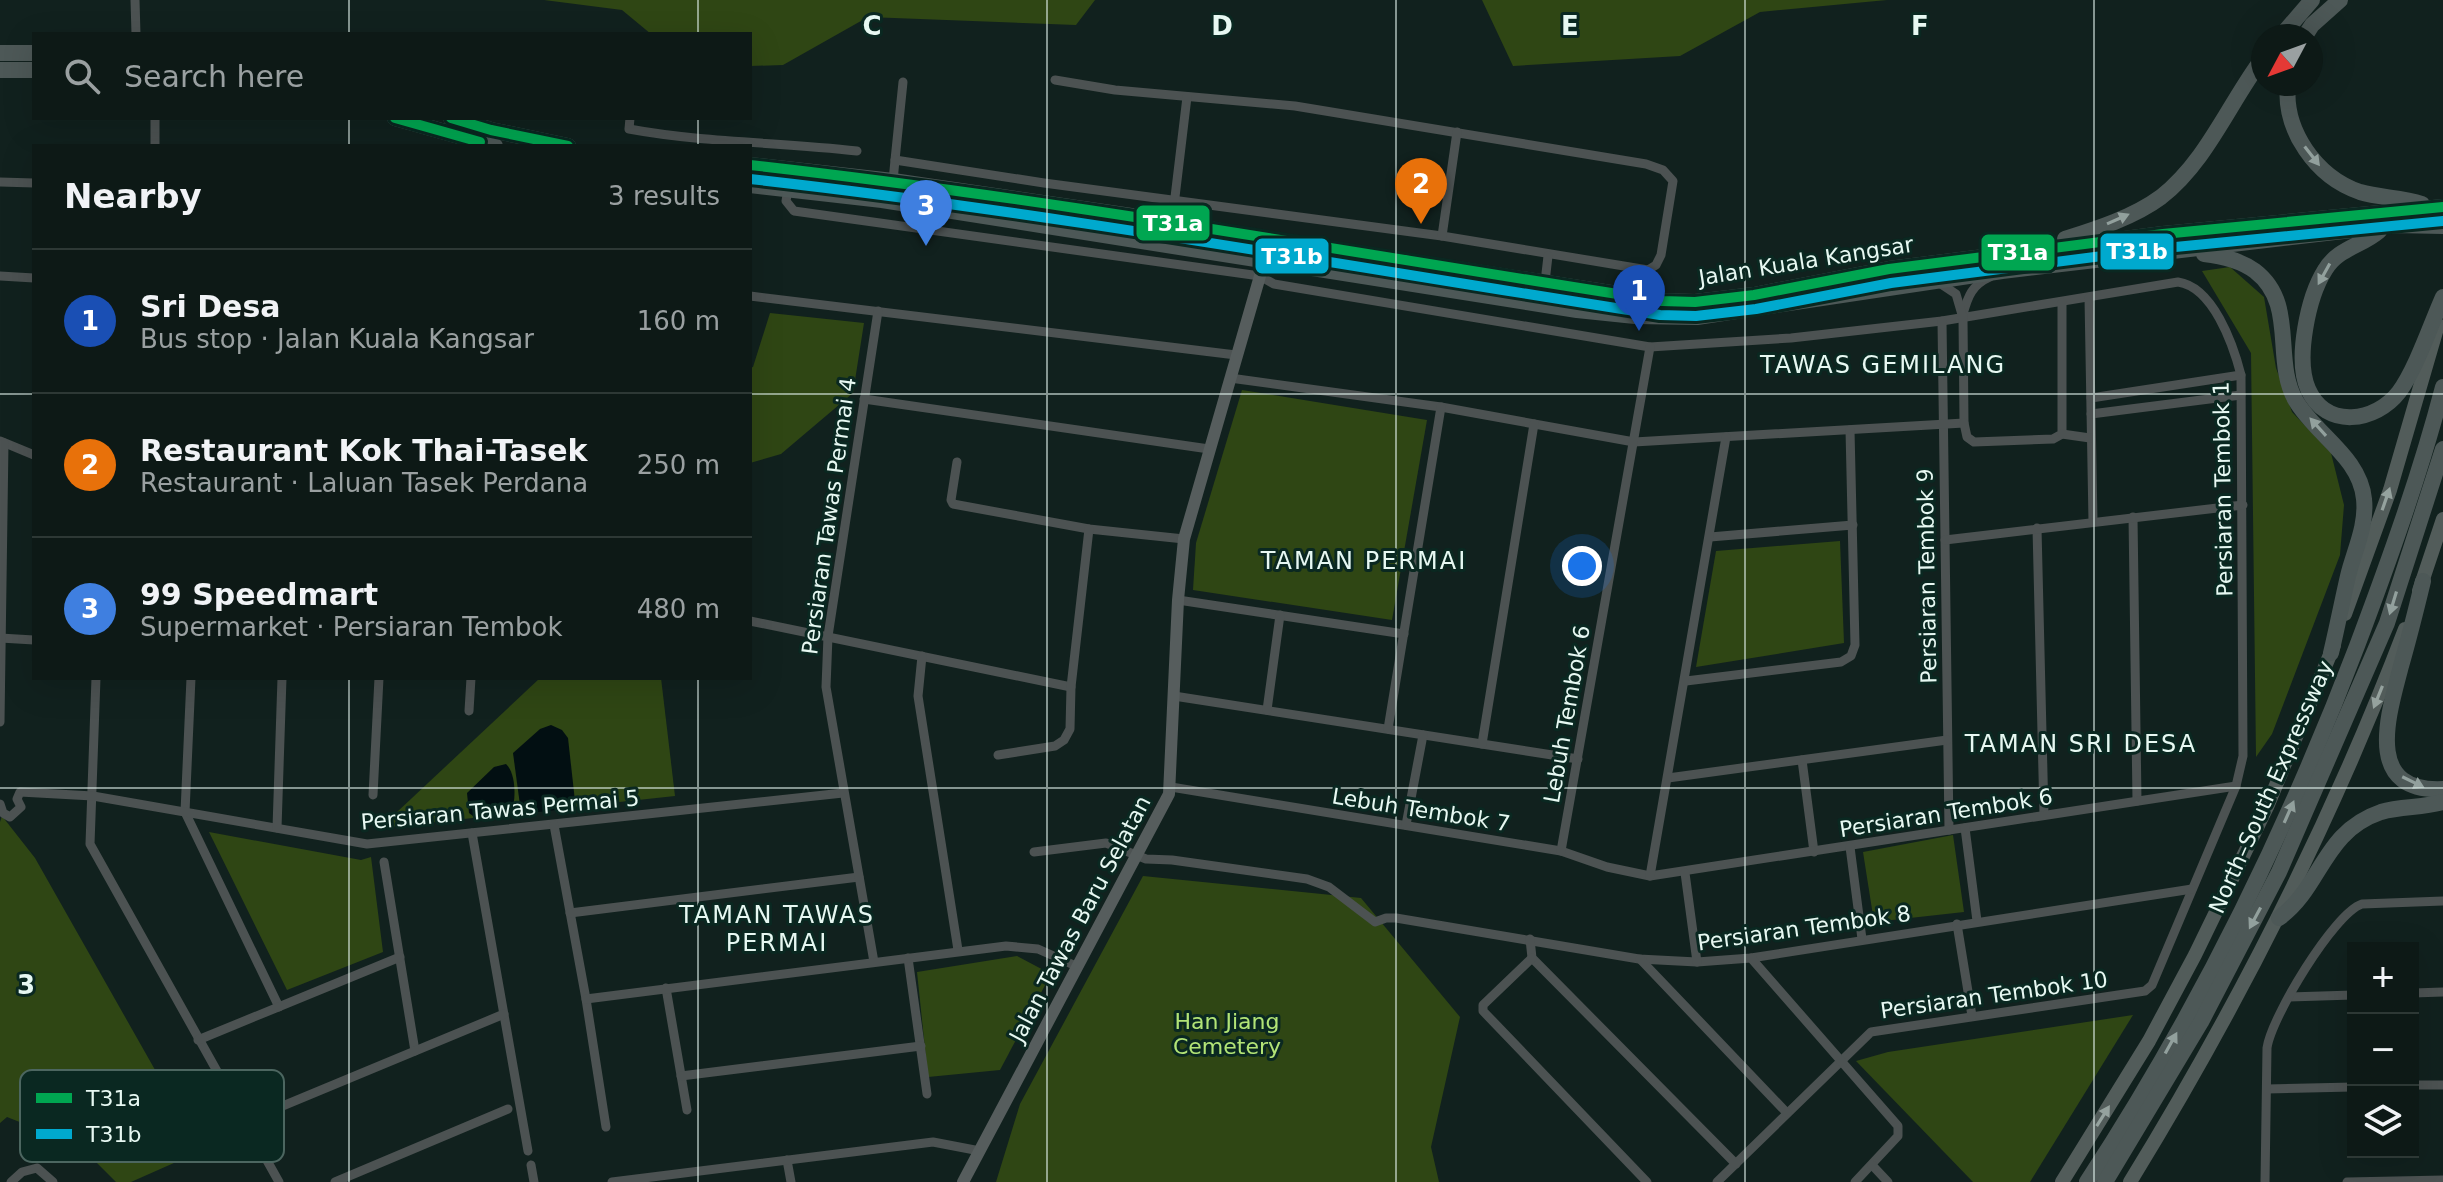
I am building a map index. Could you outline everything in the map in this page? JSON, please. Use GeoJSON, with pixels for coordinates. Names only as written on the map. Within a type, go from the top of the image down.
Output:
{"type":"FeatureCollection","features":[{"type":"Feature","properties":{"kind":"highway"},"geometry":{"type":"LineString","coordinates":[[2291,24],[2312,0]]}},
{"type":"Feature","properties":{"kind":"highway"},"geometry":{"type":"LineString","coordinates":[[2313,24],[2340,0]]}},
{"type":"Feature","properties":{"kind":"highway"},"geometry":{"type":"LineString","coordinates":[[0,53],[32,53]]}},
{"type":"Feature","properties":{"kind":"highway"},"geometry":{"type":"LineString","coordinates":[[0,70],[32,70]]}},
{"type":"Feature","properties":{"kind":"highway"},"geometry":{"type":"LineString","coordinates":[[2046,250],[2063,239],[2122,218],[2159,198],[2204,149],[2251,77]]}},
{"type":"Feature","properties":{"kind":"highway"},"geometry":{"type":"LineString","coordinates":[[2289,96],[2298,135],[2315,162],[2327,173],[2362,192],[2436,207]]}},
{"type":"Feature","properties":{"kind":"highway"},"geometry":{"type":"LineString","coordinates":[[402,120],[488,144]]}},
{"type":"Feature","properties":{"kind":"highway"},"geometry":{"type":"LineString","coordinates":[[450,133],[491,130],[558,144]]}},
{"type":"Feature","properties":{"kind":"highway","name":"Jalan Kuala Kangsar"},"geometry":{"type":"LineString","coordinates":[[752,165],[893,181],[1172,222],[1635,298],[1695,302],[1754,295],[1889,269],[2163,234],[2436,207]]}},
{"type":"Feature","properties":{"kind":"highway","name":"Jalan Kuala Kangsar"},"geometry":{"type":"LineString","coordinates":[[752,185],[882,200],[1260,268],[1635,316],[1697,317],[2002,271],[2383,227],[2443,226]]}},
{"type":"Feature","properties":{"kind":"highway"},"geometry":{"type":"LineString","coordinates":[[2383,227],[2338,255],[2325,270],[2316,290],[2308,316],[2303,367],[2308,389],[2319,405],[2330,413],[2352,418],[2382,408],[2409,376],[2443,297]]}},
{"type":"Feature","properties":{"kind":"highway"},"geometry":{"type":"LineString","coordinates":[[2169,252],[2213,255],[2238,261],[2266,281],[2274,292],[2280,311],[2292,394],[2350,464],[2361,483],[2364,523],[2348,575],[2331,653]]}},
{"type":"Feature","properties":{"kind":"highway"},"geometry":{"type":"LineString","coordinates":[[1505,298],[1512,293],[1534,292],[1545,282],[1550,292],[1571,302],[1577,310]]}},
{"type":"Feature","properties":{"kind":"highway","name":"North–South Expressway"},"geometry":{"type":"LineString","coordinates":[[2087,1182],[2165,1054],[2235,925],[2281,831],[2326,728],[2394,549],[2443,387]]}},
{"type":"Feature","properties":{"kind":"highway","name":"North–South Expressway"},"geometry":{"type":"LineString","coordinates":[[2105,1182],[2201,1022],[2279,872],[2387,623],[2443,449]]}},
{"type":"Feature","properties":{"kind":"highway"},"geometry":{"type":"LineString","coordinates":[[2423,581],[2388,720],[2387,752],[2392,767],[2414,786],[2443,789]]}},
{"type":"Feature","properties":{"kind":"highway"},"geometry":{"type":"LineString","coordinates":[[2279,918],[2295,907],[2329,850],[2356,825],[2384,811],[2443,802]]}},
{"type":"Feature","properties":{"kind":"main road"},"geometry":{"type":"LineString","coordinates":[[2062,1182],[2149,1041],[2267,807],[2331,653],[2390,490],[2443,309]]}},
{"type":"Feature","properties":{"kind":"main road"},"geometry":{"type":"LineString","coordinates":[[2130,1182],[2217,1036],[2315,844],[2362,737],[2423,581],[2443,519]]}},
{"type":"Feature","properties":{"kind":"street"},"geometry":{"type":"LineString","coordinates":[[135,0],[136,32]]}},
{"type":"Feature","properties":{"kind":"street"},"geometry":{"type":"LineString","coordinates":[[895,160],[1442,236],[1548,256],[1648,270],[1656,265],[1661,255],[1673,181],[1663,170],[1646,164],[1295,106],[1187,97],[1055,80]]}},
{"type":"Feature","properties":{"kind":"street"},"geometry":{"type":"LineString","coordinates":[[893,181],[903,82]]}},
{"type":"Feature","properties":{"kind":"street"},"geometry":{"type":"LineString","coordinates":[[1172,222],[1187,97]]}},
{"type":"Feature","properties":{"kind":"street"},"geometry":{"type":"LineString","coordinates":[[155,120],[155,144]]}},
{"type":"Feature","properties":{"kind":"street"},"geometry":{"type":"LineString","coordinates":[[630,120],[629,129],[670,141],[727,144]]}},
{"type":"Feature","properties":{"kind":"street"},"geometry":{"type":"LineString","coordinates":[[1442,236],[1457,132]]}},
{"type":"Feature","properties":{"kind":"street"},"geometry":{"type":"LineString","coordinates":[[752,145],[820,146],[857,151]]}},
{"type":"Feature","properties":{"kind":"street"},"geometry":{"type":"LineString","coordinates":[[833,174],[839,149]]}},
{"type":"Feature","properties":{"kind":"street"},"geometry":{"type":"LineString","coordinates":[[0,182],[32,183]]}},
{"type":"Feature","properties":{"kind":"street","name":"Jalan Tawas Baru Selatan"},"geometry":{"type":"LineString","coordinates":[[963,1182],[1076,966],[1164,807],[1171,787],[1178,600],[1184,539],[1260,268],[1265,239]]}},
{"type":"Feature","properties":{"kind":"street"},"geometry":{"type":"LineString","coordinates":[[1545,282],[1548,256]]}},
{"type":"Feature","properties":{"kind":"street","name":"Persiaran Tembok 1"},"geometry":{"type":"LineString","coordinates":[[1260,268],[1274,284],[1650,347],[1791,338],[1942,321],[2168,283],[2187,283],[2203,294],[2233,350],[2241,375],[2243,756],[2236,786],[2152,985],[2145,991]]}},
{"type":"Feature","properties":{"kind":"street"},"geometry":{"type":"LineString","coordinates":[[2002,271],[1972,288],[1963,318],[1964,423],[1967,437],[1974,442],[2053,439],[2062,434],[2090,438]]}},
{"type":"Feature","properties":{"kind":"street"},"geometry":{"type":"LineString","coordinates":[[0,276],[32,278]]}},
{"type":"Feature","properties":{"kind":"street"},"geometry":{"type":"LineString","coordinates":[[1935,281],[1956,294],[1963,318]]}},
{"type":"Feature","properties":{"kind":"street"},"geometry":{"type":"LineString","coordinates":[[752,296],[1236,355]]}},
{"type":"Feature","properties":{"kind":"street"},"geometry":{"type":"LineString","coordinates":[[2089,298],[2093,522]]}},
{"type":"Feature","properties":{"kind":"street"},"geometry":{"type":"LineString","coordinates":[[2062,303],[2062,434]]}},
{"type":"Feature","properties":{"kind":"street","name":"Persiaran Tawas Permai 4"},"geometry":{"type":"LineString","coordinates":[[874,962],[826,687],[828,636],[878,311]]}},
{"type":"Feature","properties":{"kind":"street","name":"Persiaran Tembok 9"},"geometry":{"type":"LineString","coordinates":[[1942,321],[1949,830]]}},
{"type":"Feature","properties":{"kind":"street","name":"Lebuh Tembok 6"},"geometry":{"type":"LineString","coordinates":[[1561,851],[1650,347]]}},
{"type":"Feature","properties":{"kind":"street"},"geometry":{"type":"LineString","coordinates":[[2091,398],[2241,375]]}},
{"type":"Feature","properties":{"kind":"street"},"geometry":{"type":"LineString","coordinates":[[1230,378],[1441,407],[1634,442],[1964,423]]}},
{"type":"Feature","properties":{"kind":"street"},"geometry":{"type":"LineString","coordinates":[[2091,414],[2241,395]]}},
{"type":"Feature","properties":{"kind":"street"},"geometry":{"type":"LineString","coordinates":[[864,399],[1209,449]]}},
{"type":"Feature","properties":{"kind":"street"},"geometry":{"type":"LineString","coordinates":[[1388,729],[1441,407]]}},
{"type":"Feature","properties":{"kind":"street"},"geometry":{"type":"LineString","coordinates":[[1482,744],[1534,424]]}},
{"type":"Feature","properties":{"kind":"street"},"geometry":{"type":"LineString","coordinates":[[1686,681],[1848,659],[1855,645],[1850,430]]}},
{"type":"Feature","properties":{"kind":"street"},"geometry":{"type":"LineString","coordinates":[[1650,876],[1726,437]]}},
{"type":"Feature","properties":{"kind":"street"},"geometry":{"type":"LineString","coordinates":[[0,722],[2,442],[32,454]]}},
{"type":"Feature","properties":{"kind":"street"},"geometry":{"type":"LineString","coordinates":[[957,462],[951,500],[960,507],[1089,529],[1184,539]]}},
{"type":"Feature","properties":{"kind":"street"},"geometry":{"type":"LineString","coordinates":[[1945,540],[2243,505]]}},
{"type":"Feature","properties":{"kind":"street"},"geometry":{"type":"LineString","coordinates":[[2133,517],[2137,801]]}},
{"type":"Feature","properties":{"kind":"street"},"geometry":{"type":"LineString","coordinates":[[1710,537],[1853,525]]}},
{"type":"Feature","properties":{"kind":"street"},"geometry":{"type":"LineString","coordinates":[[2037,528],[2044,815]]}},
{"type":"Feature","properties":{"kind":"street"},"geometry":{"type":"LineString","coordinates":[[998,755],[1055,746],[1064,740],[1070,729],[1071,687],[1089,529]]}},
{"type":"Feature","properties":{"kind":"street"},"geometry":{"type":"LineString","coordinates":[[1178,600],[1404,634]]}},
{"type":"Feature","properties":{"kind":"street"},"geometry":{"type":"LineString","coordinates":[[1267,710],[1280,615]]}},
{"type":"Feature","properties":{"kind":"street"},"geometry":{"type":"LineString","coordinates":[[752,621],[1071,687]]}},
{"type":"Feature","properties":{"kind":"street"},"geometry":{"type":"LineString","coordinates":[[1,638],[32,640]]}},
{"type":"Feature","properties":{"kind":"street"},"geometry":{"type":"LineString","coordinates":[[922,656],[918,696],[958,950]]}},
{"type":"Feature","properties":{"kind":"street"},"geometry":{"type":"LineString","coordinates":[[96,680],[90,844],[215,1070]]}},
{"type":"Feature","properties":{"kind":"street"},"geometry":{"type":"LineString","coordinates":[[191,680],[185,812],[279,1007]]}},
{"type":"Feature","properties":{"kind":"street"},"geometry":{"type":"LineString","coordinates":[[277,828],[282,680]]}},
{"type":"Feature","properties":{"kind":"street"},"geometry":{"type":"LineString","coordinates":[[373,795],[379,680]]}},
{"type":"Feature","properties":{"kind":"street"},"geometry":{"type":"LineString","coordinates":[[469,711],[471,680]]}},
{"type":"Feature","properties":{"kind":"street"},"geometry":{"type":"LineString","coordinates":[[1174,696],[1578,759]]}},
{"type":"Feature","properties":{"kind":"street"},"geometry":{"type":"LineString","coordinates":[[1406,825],[1423,735]]}},
{"type":"Feature","properties":{"kind":"street"},"geometry":{"type":"LineString","coordinates":[[1668,778],[1947,740]]}},
{"type":"Feature","properties":{"kind":"street"},"geometry":{"type":"LineString","coordinates":[[1802,760],[1814,852]]}},
{"type":"Feature","properties":{"kind":"street","name":"Persiaran Tembok 6"},"geometry":{"type":"LineString","coordinates":[[1662,876],[2236,786]]}},
{"type":"Feature","properties":{"kind":"street","name":"Lebuh Tembok 7"},"geometry":{"type":"LineString","coordinates":[[1171,787],[1561,851],[1607,867],[1662,876]]}},
{"type":"Feature","properties":{"kind":"street","name":"Persiaran Tawas Permai 5"},"geometry":{"type":"LineString","coordinates":[[0,804],[5,816],[13,816],[21,807],[17,797],[20,792],[93,796],[367,844],[843,793]]}},
{"type":"Feature","properties":{"kind":"street"},"geometry":{"type":"LineString","coordinates":[[554,825],[606,1127]]}},
{"type":"Feature","properties":{"kind":"street"},"geometry":{"type":"LineString","coordinates":[[1965,828],[1977,921]]}},
{"type":"Feature","properties":{"kind":"street"},"geometry":{"type":"LineString","coordinates":[[472,833],[528,1151]]}},
{"type":"Feature","properties":{"kind":"street"},"geometry":{"type":"LineString","coordinates":[[1034,852],[1106,843],[1136,857]]}},
{"type":"Feature","properties":{"kind":"street"},"geometry":{"type":"LineString","coordinates":[[1850,847],[1862,939]]}},
{"type":"Feature","properties":{"kind":"street","name":"Persiaran Tembok 8"},"geometry":{"type":"LineString","coordinates":[[1136,857],[1307,879],[1329,887],[1375,922],[1396,918],[1639,959],[1697,962],[1751,958],[2192,889]]}},
{"type":"Feature","properties":{"kind":"street"},"geometry":{"type":"LineString","coordinates":[[384,862],[415,1051]]}},
{"type":"Feature","properties":{"kind":"street"},"geometry":{"type":"LineString","coordinates":[[1685,873],[1697,962]]}},
{"type":"Feature","properties":{"kind":"street"},"geometry":{"type":"LineString","coordinates":[[570,913],[859,877]]}},
{"type":"Feature","properties":{"kind":"street"},"geometry":{"type":"LineString","coordinates":[[2265,1182],[2269,1037],[2289,997],[2334,926],[2354,907],[2362,904],[2443,901]]}},
{"type":"Feature","properties":{"kind":"street"},"geometry":{"type":"LineString","coordinates":[[1957,924],[1972,1016]]}},
{"type":"Feature","properties":{"kind":"street"},"geometry":{"type":"LineString","coordinates":[[1530,939],[1532,958],[1736,1164]]}},
{"type":"Feature","properties":{"kind":"street"},"geometry":{"type":"LineString","coordinates":[[586,999],[958,950],[1021,946],[1038,949],[1076,966]]}},
{"type":"Feature","properties":{"kind":"street"},"geometry":{"type":"LineString","coordinates":[[198,1040],[400,957]]}},
{"type":"Feature","properties":{"kind":"street"},"geometry":{"type":"LineString","coordinates":[[908,958],[927,1094]]}},
{"type":"Feature","properties":{"kind":"street"},"geometry":{"type":"LineString","coordinates":[[1532,958],[1483,1005],[1483,1011],[1647,1182]]}},
{"type":"Feature","properties":{"kind":"street"},"geometry":{"type":"LineString","coordinates":[[1751,958],[1899,1129],[1898,1136],[1855,1182]]}},
{"type":"Feature","properties":{"kind":"street"},"geometry":{"type":"LineString","coordinates":[[1639,959],[1787,1113]]}},
{"type":"Feature","properties":{"kind":"street"},"geometry":{"type":"LineString","coordinates":[[666,988],[687,1110]]}},
{"type":"Feature","properties":{"kind":"street","name":"Persiaran Tembok 10"},"geometry":{"type":"LineString","coordinates":[[1717,1182],[1875,1030],[2145,991]]}},
{"type":"Feature","properties":{"kind":"street"},"geometry":{"type":"LineString","coordinates":[[2419,993],[2443,992]]}},
{"type":"Feature","properties":{"kind":"street"},"geometry":{"type":"LineString","coordinates":[[2289,997],[2347,995]]}},
{"type":"Feature","properties":{"kind":"street"},"geometry":{"type":"LineString","coordinates":[[284,1105],[504,1014]]}},
{"type":"Feature","properties":{"kind":"street"},"geometry":{"type":"LineString","coordinates":[[681,1076],[921,1046]]}},
{"type":"Feature","properties":{"kind":"street"},"geometry":{"type":"LineString","coordinates":[[2419,1085],[2443,1085]]}},
{"type":"Feature","properties":{"kind":"street"},"geometry":{"type":"LineString","coordinates":[[2267,1089],[2347,1087]]}},
{"type":"Feature","properties":{"kind":"street"},"geometry":{"type":"LineString","coordinates":[[335,1182],[508,1109]]}},
{"type":"Feature","properties":{"kind":"street"},"geometry":{"type":"LineString","coordinates":[[612,1182],[693,1177],[787,1160],[933,1142],[980,1151]]}},
{"type":"Feature","properties":{"kind":"street"},"geometry":{"type":"LineString","coordinates":[[787,1160],[791,1182]]}},
{"type":"Feature","properties":{"kind":"street"},"geometry":{"type":"LineString","coordinates":[[267,1162],[279,1182]]}},
{"type":"Feature","properties":{"kind":"street"},"geometry":{"type":"LineString","coordinates":[[531,1165],[534,1182]]}},
{"type":"Feature","properties":{"kind":"street"},"geometry":{"type":"LineString","coordinates":[[1872,1165],[1888,1182]]}},
{"type":"Feature","properties":{"kind":"street"},"geometry":{"type":"LineString","coordinates":[[11,1182],[22,1172],[37,1168],[53,1182]]}},
{"type":"Feature","properties":{"kind":"street"},"geometry":{"type":"LineString","coordinates":[[2347,1182],[2443,1180]]}},
{"type":"Feature","properties":{"kind":"green space"},"geometry":{"type":"Polygon","coordinates":[[[544,0],[1095,0],[1076,25],[868,17],[783,65],[752,66],[752,32],[649,32],[622,10],[544,0]]]}},
{"type":"Feature","properties":{"kind":"green space"},"geometry":{"type":"Polygon","coordinates":[[[1482,0],[1887,0],[1760,12],[1680,56],[1513,66],[1482,0]]]}},
{"type":"Feature","properties":{"kind":"green space"},"geometry":{"type":"Polygon","coordinates":[[[2230,267],[2264,297],[2276,368],[2292,412],[2331,453],[2344,505],[2340,555],[2272,734],[2256,757],[2251,353],[2202,271],[2230,267]]]}},
{"type":"Feature","properties":{"kind":"green space"},"geometry":{"type":"Polygon","coordinates":[[[770,313],[864,323],[853,393],[781,454],[752,462],[753,367],[770,313]]]}},
{"type":"Feature","properties":{"kind":"green space"},"geometry":{"type":"Polygon","coordinates":[[[1242,390],[1427,420],[1392,620],[1193,590],[1196,543],[1242,390]]]}},
{"type":"Feature","properties":{"kind":"green space"},"geometry":{"type":"Polygon","coordinates":[[[1840,541],[1844,643],[1696,667],[1716,551],[1840,541]]]}},
{"type":"Feature","properties":{"kind":"green space"},"geometry":{"type":"Polygon","coordinates":[[[538,680],[661,680],[675,796],[380,828],[538,680]]]}},
{"type":"Feature","properties":{"kind":"green space"},"geometry":{"type":"Polygon","coordinates":[[[2,816],[35,858],[155,1070],[20,1070],[20,1122],[7,1117],[0,1123],[2,816]]]}},
{"type":"Feature","properties":{"kind":"green space"},"geometry":{"type":"Polygon","coordinates":[[[209,832],[361,860],[371,857],[383,952],[287,990],[209,832]]]}},
{"type":"Feature","properties":{"kind":"green space"},"geometry":{"type":"Polygon","coordinates":[[[1953,835],[1964,912],[1874,922],[1863,852],[1953,835]]]}},
{"type":"Feature","properties":{"kind":"green space","name":"Han Jiang Cemetery"},"geometry":{"type":"Polygon","coordinates":[[[1143,876],[1361,898],[1460,1017],[1431,1147],[1439,1182],[996,1182],[1020,1104],[1143,876]]]}},
{"type":"Feature","properties":{"kind":"green space"},"geometry":{"type":"Polygon","coordinates":[[[1017,956],[1051,974],[1000,1070],[928,1077],[917,972],[1017,956]]]}},
{"type":"Feature","properties":{"kind":"green space"},"geometry":{"type":"Polygon","coordinates":[[[2133,1015],[2030,1182],[1973,1182],[1856,1061],[1888,1052],[2133,1015]]]}},
{"type":"Feature","properties":{"kind":"green space"},"geometry":{"type":"Polygon","coordinates":[[[96,1162],[176,1162],[131,1182],[116,1182],[96,1162]]]}},
{"type":"Feature","properties":{"kind":"shaded area"},"geometry":{"type":"Polygon","coordinates":[[[551,725],[562,730],[568,738],[575,801],[566,809],[529,813],[520,805],[513,753],[540,729],[551,725]]]}},
{"type":"Feature","properties":{"kind":"shaded area"},"geometry":{"type":"Polygon","coordinates":[[[506,764],[512,773],[514,786],[512,811],[504,817],[477,819],[469,813],[467,793],[494,767],[506,764]]]}},
{"type":"Feature","properties":{"kind":"transit line","name":"T31a"},"geometry":{"type":"LineString","coordinates":[[402,120],[480,142]]}},
{"type":"Feature","properties":{"kind":"transit line","name":"T31a"},"geometry":{"type":"LineString","coordinates":[[458,120],[558,144]]}},
{"type":"Feature","properties":{"kind":"transit line","name":"T31a"},"geometry":{"type":"LineString","coordinates":[[752,165],[979,194],[1662,301],[1695,302],[1754,295],[1889,269],[2163,234],[2443,207]]}},
{"type":"Feature","properties":{"kind":"transit line","name":"T31b"},"geometry":{"type":"LineString","coordinates":[[752,179],[1092,225],[1660,315],[1696,316],[1756,309],[1891,283],[2165,248],[2443,221]]}},
{"type":"Feature","properties":{"kind":"place","name":"Restaurant Kok Thai-Tasek"},"geometry":{"type":"Point","coordinates":[1421,224]}},
{"type":"Feature","properties":{"kind":"place","name":"99 Speedmart"},"geometry":{"type":"Point","coordinates":[926,246]}},
{"type":"Feature","properties":{"kind":"place","name":"Sri Desa"},"geometry":{"type":"Point","coordinates":[1639,331]}},
{"type":"Feature","properties":{"kind":"district","name":"TAWAS GEMILANG"},"geometry":{"type":"Point","coordinates":[1883,365]}},
{"type":"Feature","properties":{"kind":"district","name":"TAMAN PERMAI"},"geometry":{"type":"Point","coordinates":[1364,561]}},
{"type":"Feature","properties":{"kind":"district","name":"TAMAN SRI DESA"},"geometry":{"type":"Point","coordinates":[2081,744]}},
{"type":"Feature","properties":{"kind":"district","name":"TAMAN TAWAS PERMAI"},"geometry":{"type":"Point","coordinates":[777,929]}}]}
